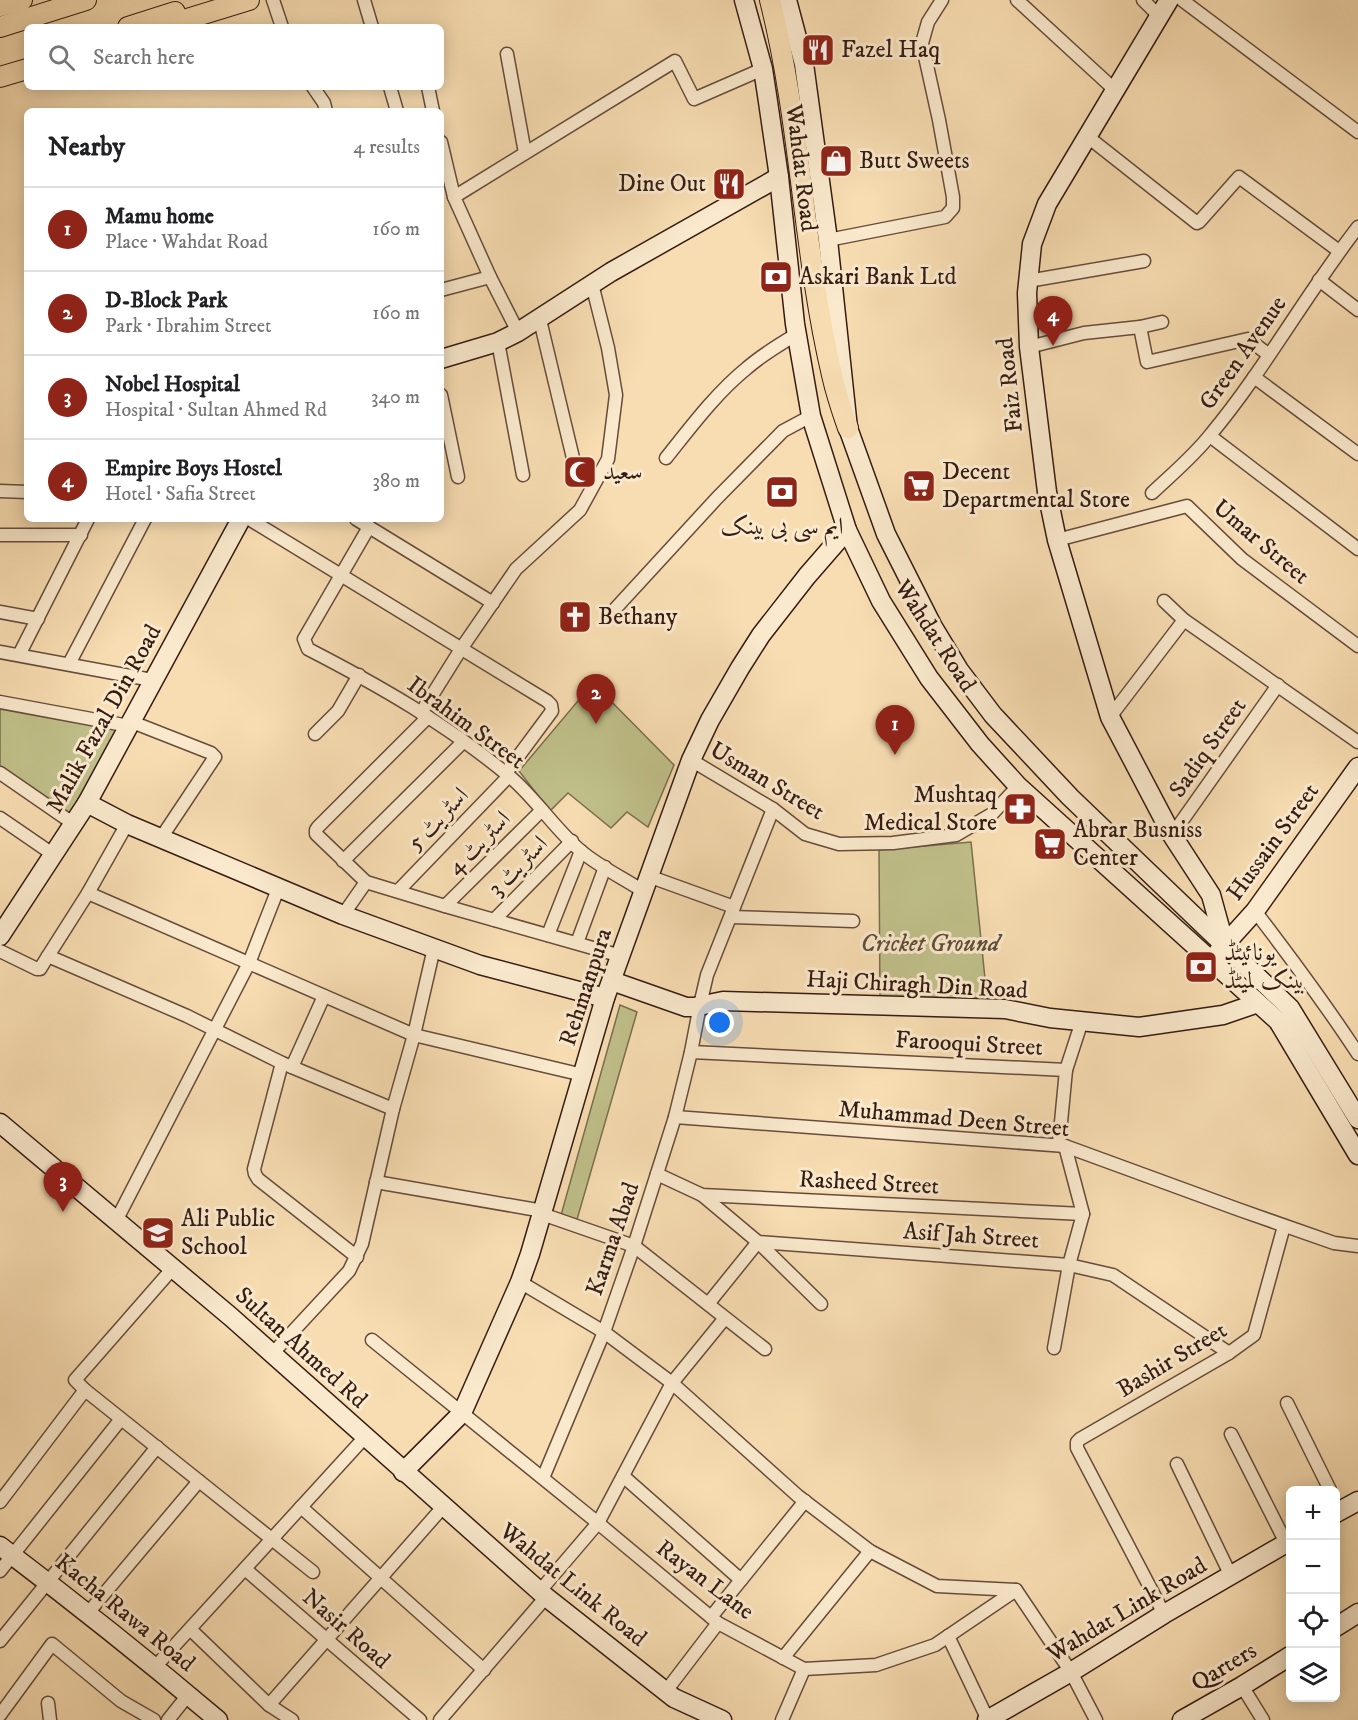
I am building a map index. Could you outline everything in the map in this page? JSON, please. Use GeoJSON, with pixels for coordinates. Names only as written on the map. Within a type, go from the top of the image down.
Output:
{"type":"FeatureCollection","features":[{"type":"Feature","properties":{"kind":"main road"},"geometry":{"type":"LineString","coordinates":[[0,6],[22,0]]}},
{"type":"Feature","properties":{"kind":"main road"},"geometry":{"type":"LineString","coordinates":[[0,27],[86,0]]}},
{"type":"Feature","properties":{"kind":"main road"},"geometry":{"type":"LineString","coordinates":[[137,24],[212,0]]}},
{"type":"Feature","properties":{"kind":"main road"},"geometry":{"type":"LineString","coordinates":[[171,24],[249,0]]}},
{"type":"Feature","properties":{"kind":"main road"},"geometry":{"type":"LineString","coordinates":[[784,1],[785,70],[816,292],[832,377],[848,428]]}},
{"type":"Feature","properties":{"kind":"main road"},"geometry":{"type":"LineString","coordinates":[[0,66],[24,59]]}},
{"type":"Feature","properties":{"kind":"main road"},"geometry":{"type":"LineString","coordinates":[[0,77],[24,70]]}},
{"type":"Feature","properties":{"kind":"street"},"geometry":{"type":"LineString","coordinates":[[273,0],[281,24]]}},
{"type":"Feature","properties":{"kind":"street"},"geometry":{"type":"LineString","coordinates":[[364,0],[371,24]]}},
{"type":"Feature","properties":{"kind":"street","name":"Wahdat Road"},"geometry":{"type":"LineString","coordinates":[[744,0],[763,69],[779,177],[797,334],[811,416],[847,530],[881,601],[929,678],[980,744],[1018,786],[1278,1021],[1358,1155]]}},
{"type":"Feature","properties":{"kind":"street"},"geometry":{"type":"LineString","coordinates":[[828,240],[945,217],[952,208],[953,197],[922,43],[928,22],[942,0]]}},
{"type":"Feature","properties":{"kind":"street"},"geometry":{"type":"LineString","coordinates":[[1017,0],[1115,90]]}},
{"type":"Feature","properties":{"kind":"street"},"geometry":{"type":"LineString","coordinates":[[1143,0],[1159,16]]}},
{"type":"Feature","properties":{"kind":"street","name":"Faiz Road"},"geometry":{"type":"LineString","coordinates":[[1169,0],[1047,204],[1032,244],[1027,293],[1029,347],[1046,481],[1057,540],[1110,717],[1172,835],[1211,894],[1224,944]]}},
{"type":"Feature","properties":{"kind":"street"},"geometry":{"type":"LineString","coordinates":[[1182,0],[1358,132]]}},
{"type":"Feature","properties":{"kind":"street","name":"Wahdat Road"},"geometry":{"type":"LineString","coordinates":[[784,1],[804,64],[828,240],[848,428],[886,534],[933,627],[959,670],[993,715],[1070,797],[1290,1008],[1358,1119]]}},
{"type":"Feature","properties":{"kind":"street"},"geometry":{"type":"LineString","coordinates":[[507,54],[525,153]]}},
{"type":"Feature","properties":{"kind":"street"},"geometry":{"type":"LineString","coordinates":[[454,197],[675,61],[694,99],[763,69]]}},
{"type":"Feature","properties":{"kind":"street"},"geometry":{"type":"LineString","coordinates":[[315,90],[325,108]]}},
{"type":"Feature","properties":{"kind":"street"},"geometry":{"type":"LineString","coordinates":[[391,90],[396,108]]}},
{"type":"Feature","properties":{"kind":"street"},"geometry":{"type":"LineString","coordinates":[[429,90],[433,108]]}},
{"type":"Feature","properties":{"kind":"street"},"geometry":{"type":"LineString","coordinates":[[1088,138],[1197,223],[1239,177],[1339,251]]}},
{"type":"Feature","properties":{"kind":"street"},"geometry":{"type":"LineString","coordinates":[[444,155],[454,197],[518,332]]}},
{"type":"Feature","properties":{"kind":"street"},"geometry":{"type":"LineString","coordinates":[[444,357],[498,342],[518,332],[620,267],[779,177]]}},
{"type":"Feature","properties":{"kind":"street","name":"Green Avenue"},"geometry":{"type":"LineString","coordinates":[[1152,493],[1210,436],[1254,377],[1339,251],[1358,228]]}},
{"type":"Feature","properties":{"kind":"street"},"geometry":{"type":"LineString","coordinates":[[1028,281],[1143,261]]}},
{"type":"Feature","properties":{"kind":"street"},"geometry":{"type":"LineString","coordinates":[[444,289],[490,277]]}},
{"type":"Feature","properties":{"kind":"street"},"geometry":{"type":"LineString","coordinates":[[1319,280],[1358,310]]}},
{"type":"Feature","properties":{"kind":"street"},"geometry":{"type":"LineString","coordinates":[[592,285],[608,348],[616,395],[608,459],[580,510],[516,569],[460,649],[425,715],[316,830],[316,834],[366,882],[621,956]]}},
{"type":"Feature","properties":{"kind":"street"},"geometry":{"type":"LineString","coordinates":[[540,320],[573,458]]}},
{"type":"Feature","properties":{"kind":"street"},"geometry":{"type":"LineString","coordinates":[[1029,347],[1084,333],[1140,327],[1162,322]]}},
{"type":"Feature","properties":{"kind":"street"},"geometry":{"type":"LineString","coordinates":[[1140,327],[1147,362],[1248,339],[1269,355]]}},
{"type":"Feature","properties":{"kind":"street"},"geometry":{"type":"LineString","coordinates":[[666,458],[703,412],[746,368],[797,334]]}},
{"type":"Feature","properties":{"kind":"street"},"geometry":{"type":"LineString","coordinates":[[498,342],[523,476]]}},
{"type":"Feature","properties":{"kind":"street"},"geometry":{"type":"LineString","coordinates":[[1254,377],[1358,454]]}},
{"type":"Feature","properties":{"kind":"street"},"geometry":{"type":"LineString","coordinates":[[444,409],[458,477]]}},
{"type":"Feature","properties":{"kind":"street"},"geometry":{"type":"LineString","coordinates":[[615,609],[717,498],[783,431],[811,416]]}},
{"type":"Feature","properties":{"kind":"street"},"geometry":{"type":"LineString","coordinates":[[1210,436],[1358,549]]}},
{"type":"Feature","properties":{"kind":"street"},"geometry":{"type":"LineString","coordinates":[[0,491],[24,492]]}},
{"type":"Feature","properties":{"kind":"street","name":"Umar Street"},"geometry":{"type":"LineString","coordinates":[[1057,540],[1187,506],[1242,560],[1358,646]]}},
{"type":"Feature","properties":{"kind":"street"},"geometry":{"type":"LineString","coordinates":[[19,655],[87,522]]}},
{"type":"Feature","properties":{"kind":"street"},"geometry":{"type":"LineString","coordinates":[[69,664],[143,522]]}},
{"type":"Feature","properties":{"kind":"street","name":"Malik Fazal Din Road"},"geometry":{"type":"LineString","coordinates":[[0,936],[87,803],[238,522]]}},
{"type":"Feature","properties":{"kind":"street"},"geometry":{"type":"LineString","coordinates":[[254,522],[460,649]]}},
{"type":"Feature","properties":{"kind":"street"},"geometry":{"type":"LineString","coordinates":[[361,522],[492,603]]}},
{"type":"Feature","properties":{"kind":"street"},"geometry":{"type":"LineString","coordinates":[[341,576],[369,527]]}},
{"type":"Feature","properties":{"kind":"street","name":"Rehmanpura"},"geometry":{"type":"LineString","coordinates":[[403,1472],[462,1413],[520,1282],[605,998],[691,760],[710,720],[762,634],[807,576],[847,530]]}},
{"type":"Feature","properties":{"kind":"street"},"geometry":{"type":"LineString","coordinates":[[0,535],[81,535]]}},
{"type":"Feature","properties":{"kind":"street","name":"Ibrahim Street"},"geometry":{"type":"LineString","coordinates":[[341,576],[304,639],[308,649],[359,675],[425,715],[463,742],[507,775],[581,851],[605,867],[646,884],[732,912],[853,921]]}},
{"type":"Feature","properties":{"kind":"street"},"geometry":{"type":"LineString","coordinates":[[1164,601],[1184,620],[1358,742]]}},
{"type":"Feature","properties":{"kind":"street"},"geometry":{"type":"LineString","coordinates":[[0,612],[38,619]]}},
{"type":"Feature","properties":{"kind":"street"},"geometry":{"type":"LineString","coordinates":[[1110,717],[1184,620]]}},
{"type":"Feature","properties":{"kind":"street","name":"اسٹریٹ 5"},"geometry":{"type":"LineString","coordinates":[[398,891],[507,775],[552,711],[548,701],[460,649]]}},
{"type":"Feature","properties":{"kind":"street"},"geometry":{"type":"LineString","coordinates":[[0,652],[152,680]]}},
{"type":"Feature","properties":{"kind":"street"},"geometry":{"type":"LineString","coordinates":[[315,734],[338,711],[359,675]]}},
{"type":"Feature","properties":{"kind":"street","name":"Sadiq Street"},"geometry":{"type":"LineString","coordinates":[[1172,835],[1278,685]]}},
{"type":"Feature","properties":{"kind":"street"},"geometry":{"type":"LineString","coordinates":[[0,702],[130,724],[211,753],[215,757],[161,838]]}},
{"type":"Feature","properties":{"kind":"street"},"geometry":{"type":"LineString","coordinates":[[343,861],[463,742]]}},
{"type":"Feature","properties":{"kind":"street","name":"Usman Street"},"geometry":{"type":"LineString","coordinates":[[691,760],[773,809],[805,834],[839,844],[893,843],[956,835],[992,814],[1018,786]]}},
{"type":"Feature","properties":{"kind":"street","name":"Hussain Street"},"geometry":{"type":"LineString","coordinates":[[1211,961],[1255,911],[1358,767]]}},
{"type":"Feature","properties":{"kind":"street"},"geometry":{"type":"LineString","coordinates":[[0,773],[74,824]]}},
{"type":"Feature","properties":{"kind":"street"},"geometry":{"type":"LineString","coordinates":[[87,803],[127,824],[343,915],[480,965],[605,998]]}},
{"type":"Feature","properties":{"kind":"street","name":"Karma Abad"},"geometry":{"type":"LineString","coordinates":[[543,1478],[604,1332],[634,1246],[675,1117],[707,975],[773,809]]}},
{"type":"Feature","properties":{"kind":"street","name":"اسٹریٹ 4"},"geometry":{"type":"LineString","coordinates":[[446,906],[542,810]]}},
{"type":"Feature","properties":{"kind":"street"},"geometry":{"type":"LineString","coordinates":[[0,818],[54,855]]}},
{"type":"Feature","properties":{"kind":"street"},"geometry":{"type":"LineString","coordinates":[[0,951],[40,969],[88,893],[127,824]]}},
{"type":"Feature","properties":{"kind":"street","name":"اسٹریٹ 3"},"geometry":{"type":"LineString","coordinates":[[494,920],[572,841]]}},
{"type":"Feature","properties":{"kind":"street"},"geometry":{"type":"LineString","coordinates":[[548,935],[581,851]]}},
{"type":"Feature","properties":{"kind":"street"},"geometry":{"type":"LineString","coordinates":[[578,943],[605,867]]}},
{"type":"Feature","properties":{"kind":"street"},"geometry":{"type":"LineString","coordinates":[[343,915],[366,882]]}},
{"type":"Feature","properties":{"kind":"street"},"geometry":{"type":"LineString","coordinates":[[116,1221],[249,963],[278,889]]}},
{"type":"Feature","properties":{"kind":"street"},"geometry":{"type":"LineString","coordinates":[[88,893],[414,1035],[583,1075]]}},
{"type":"Feature","properties":{"kind":"street"},"geometry":{"type":"LineString","coordinates":[[1255,911],[1294,961],[1358,1054]]}},
{"type":"Feature","properties":{"kind":"street"},"geometry":{"type":"LineString","coordinates":[[272,1354],[349,1271],[357,1257],[434,948]]}},
{"type":"Feature","properties":{"kind":"street"},"geometry":{"type":"LineString","coordinates":[[48,956],[187,1016],[287,1065],[393,1109]]}},
{"type":"Feature","properties":{"kind":"street","name":"Haji Chiragh Din Road"},"geometry":{"type":"LineString","coordinates":[[612,981],[686,1007],[723,1001],[1005,1009],[1050,1018],[1139,1027],[1223,1015],[1258,1003]]}},
{"type":"Feature","properties":{"kind":"street"},"geometry":{"type":"LineString","coordinates":[[324,996],[287,1065],[254,1169],[258,1179],[357,1257]]}},
{"type":"Feature","properties":{"kind":"street"},"geometry":{"type":"LineString","coordinates":[[1066,1070],[1082,1021]]}},
{"type":"Feature","properties":{"kind":"street","name":"Farooqui Street"},"geometry":{"type":"LineString","coordinates":[[691,1052],[1066,1070],[1059,1143],[1065,1146],[1083,1214]]}},
{"type":"Feature","properties":{"kind":"street","name":"Muhammad Deen Street"},"geometry":{"type":"LineString","coordinates":[[675,1117],[1065,1146],[1284,1226],[1334,1243],[1358,1246]]}},
{"type":"Feature","properties":{"kind":"street","name":"Sultan Ahmed Rd"},"geometry":{"type":"LineString","coordinates":[[0,1123],[173,1268],[403,1472]]}},
{"type":"Feature","properties":{"kind":"street","name":"Rasheed Street"},"geometry":{"type":"LineString","coordinates":[[657,1174],[702,1195],[1083,1214]]}},
{"type":"Feature","properties":{"kind":"street"},"geometry":{"type":"LineString","coordinates":[[376,1182],[542,1213],[634,1246],[765,1349]]}},
{"type":"Feature","properties":{"kind":"street"},"geometry":{"type":"LineString","coordinates":[[702,1195],[758,1242],[821,1304]]}},
{"type":"Feature","properties":{"kind":"street"},"geometry":{"type":"LineString","coordinates":[[1054,1348],[1069,1264],[1083,1214]]}},
{"type":"Feature","properties":{"kind":"street","name":"Bashir Street"},"geometry":{"type":"LineString","coordinates":[[1164,1614],[1077,1448],[1077,1443],[1080,1439],[1229,1353],[1254,1335],[1284,1226]]}},
{"type":"Feature","properties":{"kind":"street"},"geometry":{"type":"LineString","coordinates":[[708,1304],[758,1242]]}},
{"type":"Feature","properties":{"kind":"street","name":"Asif Jah Street"},"geometry":{"type":"LineString","coordinates":[[758,1242],[1069,1264],[1113,1275],[1229,1353]]}},
{"type":"Feature","properties":{"kind":"street"},"geometry":{"type":"LineString","coordinates":[[173,1268],[75,1380],[313,1572]]}},
{"type":"Feature","properties":{"kind":"street"},"geometry":{"type":"LineString","coordinates":[[520,1282],[604,1332],[672,1383],[805,1501],[870,1551],[937,1586],[1016,1590]]}},
{"type":"Feature","properties":{"kind":"street"},"geometry":{"type":"LineString","coordinates":[[441,1720],[484,1670],[598,1523],[672,1383],[725,1318]]}},
{"type":"Feature","properties":{"kind":"street","name":"Rayan Lane"},"geometry":{"type":"LineString","coordinates":[[372,1340],[715,1620],[804,1670]]}},
{"type":"Feature","properties":{"kind":"street"},"geometry":{"type":"LineString","coordinates":[[0,1502],[85,1390]]}},
{"type":"Feature","properties":{"kind":"street"},"geometry":{"type":"LineString","coordinates":[[1287,1403],[1328,1486]]}},
{"type":"Feature","properties":{"kind":"street"},"geometry":{"type":"LineString","coordinates":[[0,1571],[6,1550],[121,1419]]}},
{"type":"Feature","properties":{"kind":"street"},"geometry":{"type":"LineString","coordinates":[[1231,1434],[1287,1540]]}},
{"type":"Feature","properties":{"kind":"street"},"geometry":{"type":"LineString","coordinates":[[155,1667],[365,1437]]}},
{"type":"Feature","properties":{"kind":"street"},"geometry":{"type":"LineString","coordinates":[[0,1641],[157,1447]]}},
{"type":"Feature","properties":{"kind":"street"},"geometry":{"type":"LineString","coordinates":[[1178,1464],[1231,1576]]}},
{"type":"Feature","properties":{"kind":"street","name":"Wahdat Link Road"},"geometry":{"type":"LineString","coordinates":[[403,1472],[543,1595],[674,1698],[723,1720]]}},
{"type":"Feature","properties":{"kind":"street"},"geometry":{"type":"LineString","coordinates":[[623,1476],[741,1580]]}},
{"type":"Feature","properties":{"kind":"street"},"geometry":{"type":"LineString","coordinates":[[88,1613],[199,1481]]}},
{"type":"Feature","properties":{"kind":"street"},"geometry":{"type":"LineString","coordinates":[[666,1691],[741,1580],[805,1501]]}},
{"type":"Feature","properties":{"kind":"street"},"geometry":{"type":"LineString","coordinates":[[1340,1507],[1358,1501]]}},
{"type":"Feature","properties":{"kind":"street"},"geometry":{"type":"LineString","coordinates":[[269,1705],[443,1507]]}},
{"type":"Feature","properties":{"kind":"street"},"geometry":{"type":"LineString","coordinates":[[301,1508],[484,1670]]}},
{"type":"Feature","properties":{"kind":"street","name":"Wahdat Link Road"},"geometry":{"type":"LineString","coordinates":[[987,1720],[1286,1543]]}},
{"type":"Feature","properties":{"kind":"street","name":"Kacha Rawa Road"},"geometry":{"type":"LineString","coordinates":[[6,1550],[88,1613],[218,1720]]}},
{"type":"Feature","properties":{"kind":"street"},"geometry":{"type":"LineString","coordinates":[[783,1658],[870,1551]]}},
{"type":"Feature","properties":{"kind":"street","name":"Nasir Road"},"geometry":{"type":"LineString","coordinates":[[245,1569],[420,1720]]}},
{"type":"Feature","properties":{"kind":"street"},"geometry":{"type":"LineString","coordinates":[[782,1720],[804,1670],[876,1665],[935,1645],[1016,1590]]}},
{"type":"Feature","properties":{"kind":"street"},"geometry":{"type":"LineString","coordinates":[[1016,1590],[1071,1672],[1096,1720]]}},
{"type":"Feature","properties":{"kind":"street"},"geometry":{"type":"LineString","coordinates":[[1340,1625],[1358,1613]]}},
{"type":"Feature","properties":{"kind":"street"},"geometry":{"type":"LineString","coordinates":[[190,1629],[269,1705],[292,1720]]}},
{"type":"Feature","properties":{"kind":"street"},"geometry":{"type":"LineString","coordinates":[[948,1636],[987,1720]]}},
{"type":"Feature","properties":{"kind":"street"},"geometry":{"type":"LineString","coordinates":[[0,1715],[52,1644],[121,1701],[154,1720]]}},
{"type":"Feature","properties":{"kind":"street","name":"Qarters"},"geometry":{"type":"LineString","coordinates":[[1182,1720],[1286,1658]]}},
{"type":"Feature","properties":{"kind":"street"},"geometry":{"type":"LineString","coordinates":[[1242,1686],[1263,1720]]}},
{"type":"Feature","properties":{"kind":"street"},"geometry":{"type":"LineString","coordinates":[[168,1720],[188,1695]]}},
{"type":"Feature","properties":{"kind":"street"},"geometry":{"type":"LineString","coordinates":[[48,1703],[50,1720]]}},
{"type":"Feature","properties":{"kind":"green space"},"geometry":{"type":"Polygon","coordinates":[[[593,683],[674,765],[648,827],[627,812],[611,828],[568,793],[550,811],[519,771],[593,683]]]}},
{"type":"Feature","properties":{"kind":"green space"},"geometry":{"type":"Polygon","coordinates":[[[0,702],[129,726],[74,824],[0,773],[0,702]]]}},
{"type":"Feature","properties":{"kind":"green space","name":"Cricket Ground"},"geometry":{"type":"Polygon","coordinates":[[[971,842],[987,998],[880,1002],[879,850],[971,842]]]}},
{"type":"Feature","properties":{"kind":"green space"},"geometry":{"type":"Polygon","coordinates":[[[620,1005],[637,1012],[576,1223],[561,1215],[620,1005]]]}},
{"type":"Feature","properties":{"kind":"place","name":"Fazel Haq"},"geometry":{"type":"Point","coordinates":[818,50]}},
{"type":"Feature","properties":{"kind":"place","name":"Butt Sweets"},"geometry":{"type":"Point","coordinates":[836,161]}},
{"type":"Feature","properties":{"kind":"place","name":"Dine Out"},"geometry":{"type":"Point","coordinates":[729,184]}},
{"type":"Feature","properties":{"kind":"place","name":"Askari Bank Ltd"},"geometry":{"type":"Point","coordinates":[776,277]}},
{"type":"Feature","properties":{"kind":"place","name":"Empire Boys Hostel"},"geometry":{"type":"Point","coordinates":[1053,346]}},
{"type":"Feature","properties":{"kind":"place","name":"سعید"},"geometry":{"type":"Point","coordinates":[580,472]}},
{"type":"Feature","properties":{"kind":"place","name":"Decent Departmental Store"},"geometry":{"type":"Point","coordinates":[919,486]}},
{"type":"Feature","properties":{"kind":"place","name":"ایم سی بی بینک"},"geometry":{"type":"Point","coordinates":[782,492]}},
{"type":"Feature","properties":{"kind":"place","name":"Bethany"},"geometry":{"type":"Point","coordinates":[575,617]}},
{"type":"Feature","properties":{"kind":"place","name":"D-Block Park"},"geometry":{"type":"Point","coordinates":[596,724]}},
{"type":"Feature","properties":{"kind":"place","name":"Mamu home"},"geometry":{"type":"Point","coordinates":[895,755]}},
{"type":"Feature","properties":{"kind":"place","name":"Mushtaq Medical Store"},"geometry":{"type":"Point","coordinates":[1020,809]}},
{"type":"Feature","properties":{"kind":"place","name":"Abrar Busniss Center"},"geometry":{"type":"Point","coordinates":[1050,844]}},
{"type":"Feature","properties":{"kind":"place","name":"یونائیٹڈ بینک لمیٹڈ"},"geometry":{"type":"Point","coordinates":[1201,967]}},
{"type":"Feature","properties":{"kind":"place","name":"Nobel Hospital"},"geometry":{"type":"Point","coordinates":[63,1212]}},
{"type":"Feature","properties":{"kind":"place","name":"Ali Public School"},"geometry":{"type":"Point","coordinates":[158,1233]}}]}
